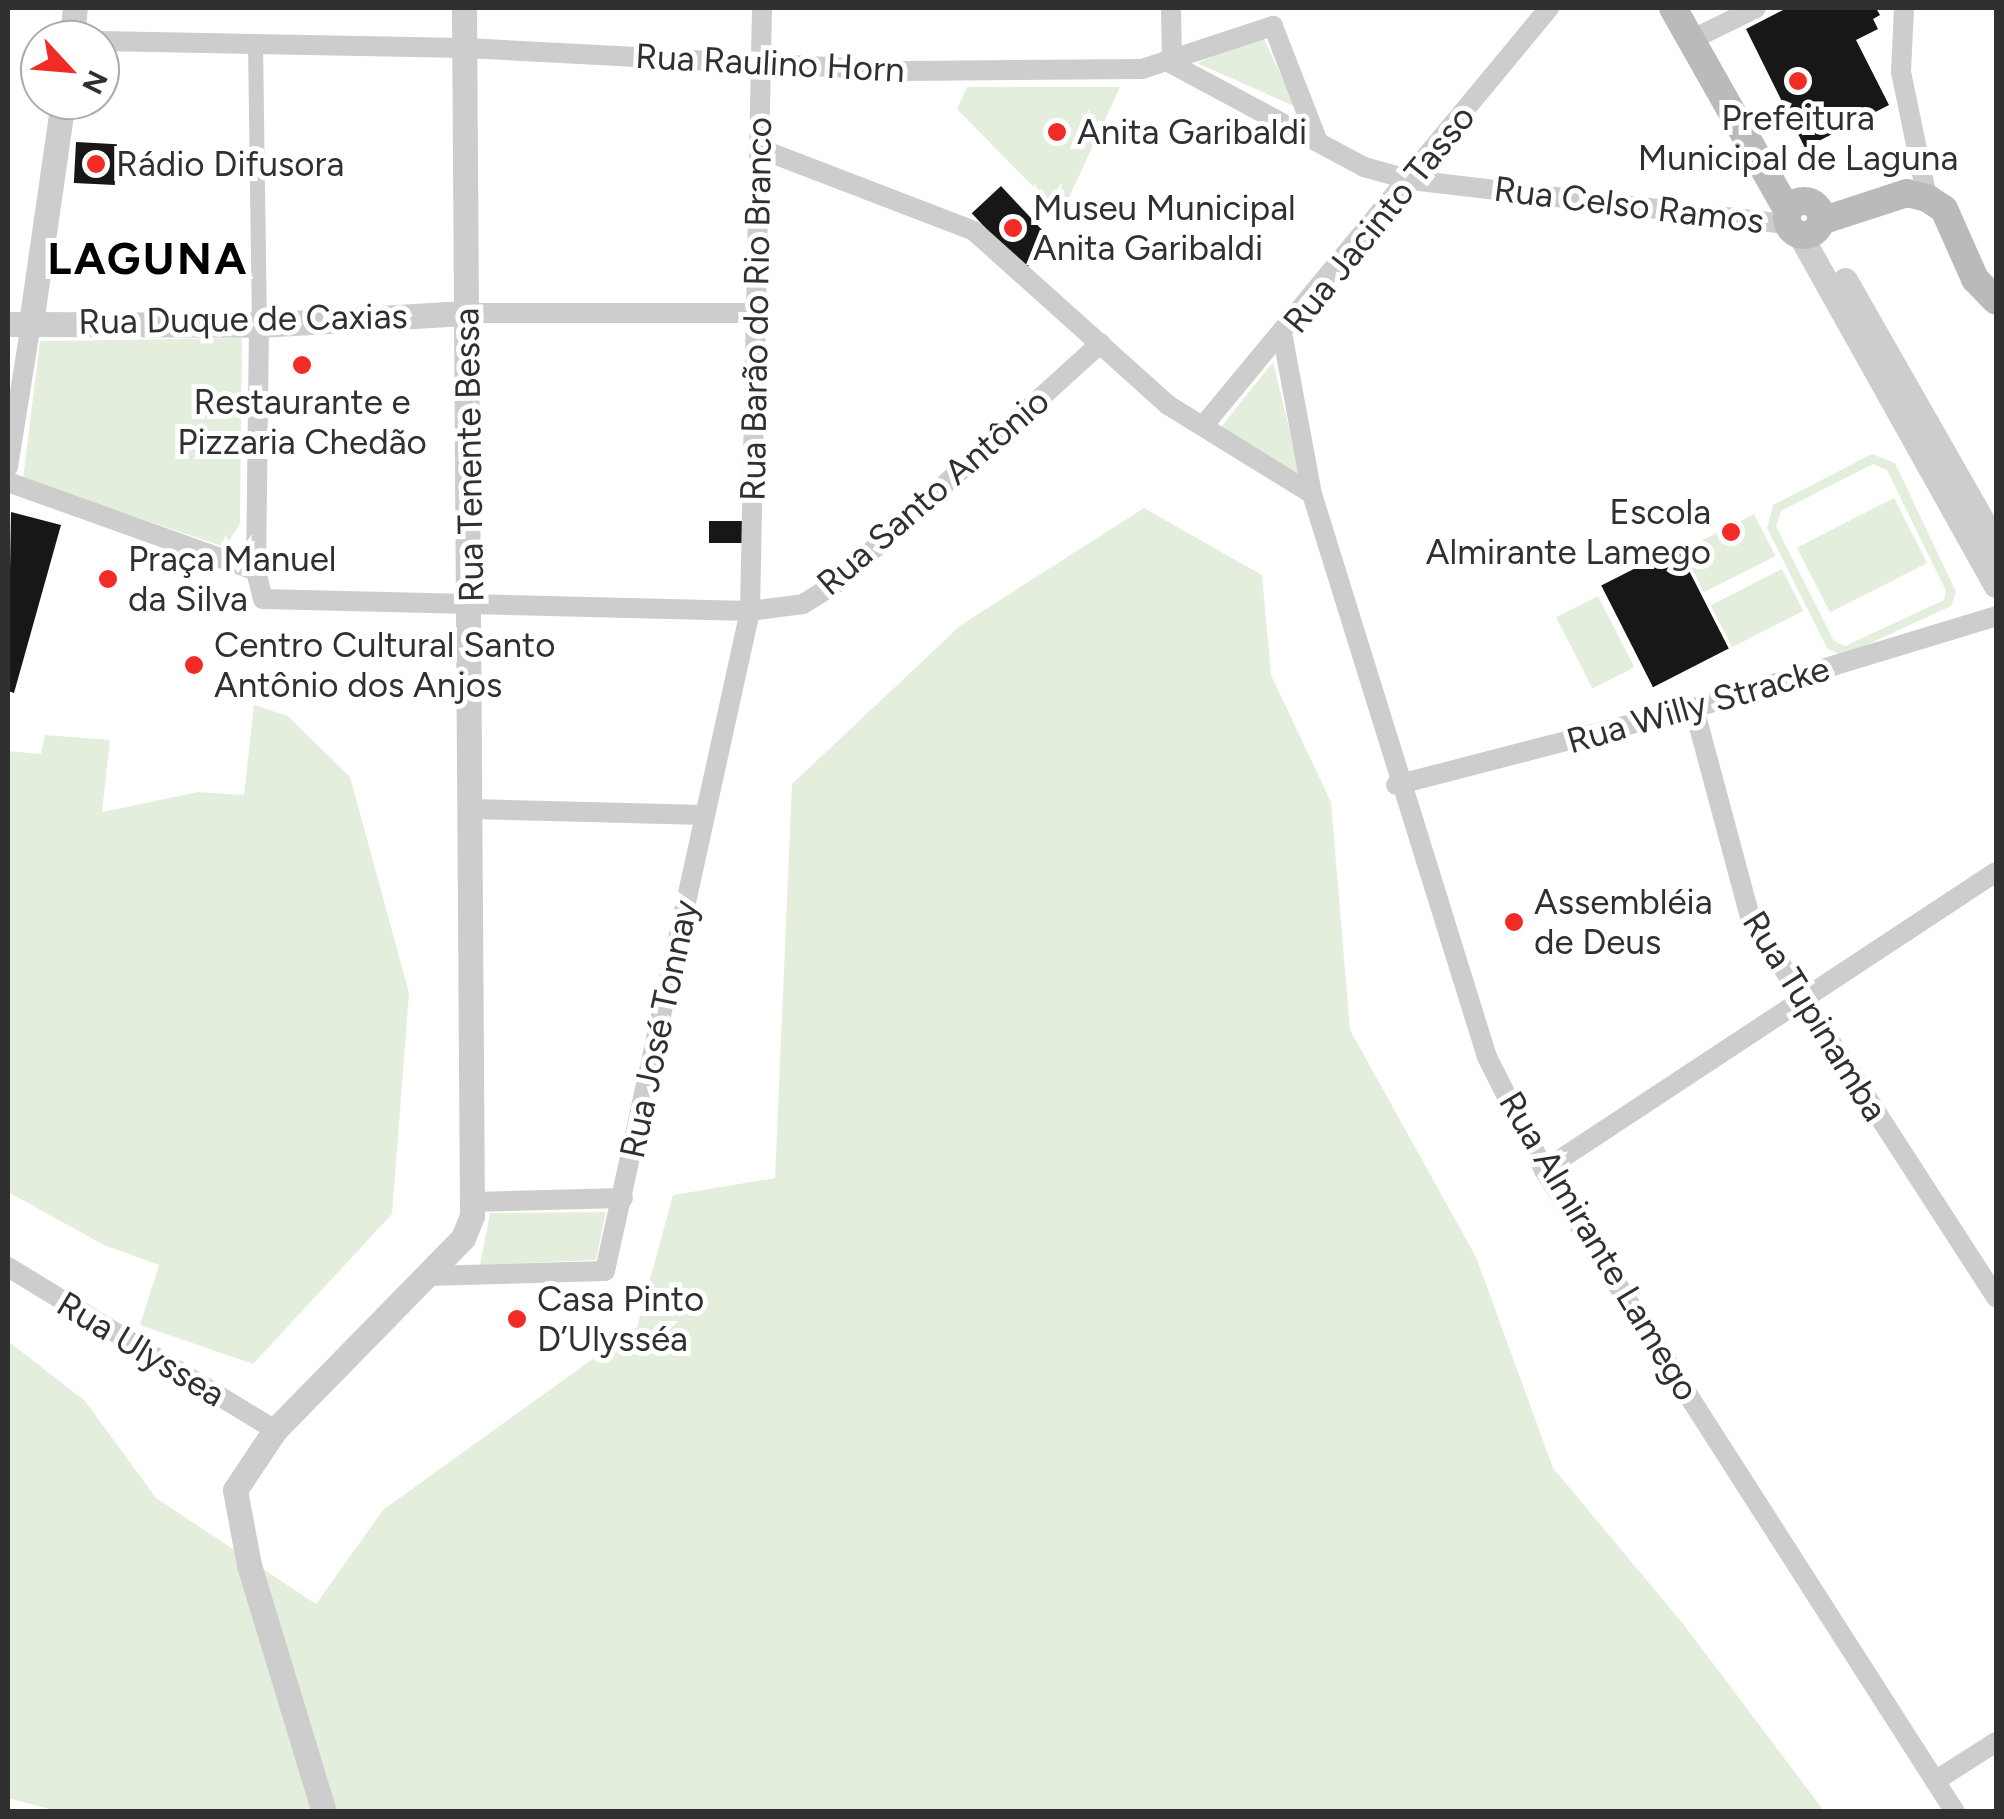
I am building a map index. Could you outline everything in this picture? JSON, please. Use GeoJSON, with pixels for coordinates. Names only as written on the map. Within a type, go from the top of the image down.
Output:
{"type":"FeatureCollection","features":[{"type":"Feature","properties":{"kind":"main road"},"geometry":{"type":"LineString","coordinates":[[1672,8],[1696,26],[1804,218],[1857,214],[1873,202],[1907,193],[1927,198],[1944,209],[1994,304]]}},
{"type":"Feature","properties":{"kind":"street","name":"Rua Tenente Bessa"},"geometry":{"type":"LineString","coordinates":[[464,8],[474,810],[473,1202]]}},
{"type":"Feature","properties":{"kind":"street","name":"Rua Barão do Rio Branco"},"geometry":{"type":"LineString","coordinates":[[750,611],[762,8]]}},
{"type":"Feature","properties":{"kind":"street"},"geometry":{"type":"LineString","coordinates":[[1171,8],[1172,64],[1273,26],[1316,137]]}},
{"type":"Feature","properties":{"kind":"street","name":"Rua Jacinto Tasso"},"geometry":{"type":"LineString","coordinates":[[1202,426],[1283,338],[1550,8]]}},
{"type":"Feature","properties":{"kind":"street"},"geometry":{"type":"LineString","coordinates":[[1696,26],[1756,8]]}},
{"type":"Feature","properties":{"kind":"street"},"geometry":{"type":"LineString","coordinates":[[1904,8],[1901,72],[1927,198]]}},
{"type":"Feature","properties":{"kind":"street","name":"Rua Raulino Horn"},"geometry":{"type":"LineString","coordinates":[[120,41],[465,48],[762,60],[904,72],[1172,64],[1316,137],[1364,166],[1412,180]]}},
{"type":"Feature","properties":{"kind":"street"},"geometry":{"type":"LineString","coordinates":[[255,42],[260,324],[256,571]]}},
{"type":"Feature","properties":{"kind":"street"},"geometry":{"type":"LineString","coordinates":[[8,467],[19,324],[60,120]]}},
{"type":"Feature","properties":{"kind":"street"},"geometry":{"type":"LineString","coordinates":[[758,148],[950,216],[1202,426],[1312,494]]}},
{"type":"Feature","properties":{"kind":"street","name":"Rua Celso Ramos"},"geometry":{"type":"LineString","coordinates":[[1412,180],[1804,218]]}},
{"type":"Feature","properties":{"kind":"street"},"geometry":{"type":"LineString","coordinates":[[1804,218],[1996,545]]}},
{"type":"Feature","properties":{"kind":"street"},"geometry":{"type":"LineString","coordinates":[[1804,218],[1996,586]]}},
{"type":"Feature","properties":{"kind":"street","name":"Rua Duque de Caxias"},"geometry":{"type":"LineString","coordinates":[[19,324],[260,324],[466,313],[754,313]]}},
{"type":"Feature","properties":{"kind":"street","name":"Rua Almirante Lamego"},"geometry":{"type":"LineString","coordinates":[[1283,338],[1312,494],[1396,786],[1487,1057],[1544,1170],[1955,1812]]}},
{"type":"Feature","properties":{"kind":"street","name":"Rua Santo Antônio"},"geometry":{"type":"LineString","coordinates":[[8,482],[256,571],[258,592],[272,600],[750,611],[803,604],[834,585],[1100,342]]}},
{"type":"Feature","properties":{"kind":"street","name":"Rua José Tonnay"},"geometry":{"type":"LineString","coordinates":[[426,1276],[605,1271],[750,611]]}},
{"type":"Feature","properties":{"kind":"street","name":"Rua Willy Stracke"},"geometry":{"type":"LineString","coordinates":[[1396,786],[1694,708],[1996,616]]}},
{"type":"Feature","properties":{"kind":"street","name":"Rua Tupinamba"},"geometry":{"type":"LineString","coordinates":[[1694,708],[1739,890],[1801,1001],[1996,1297]]}},
{"type":"Feature","properties":{"kind":"street"},"geometry":{"type":"LineString","coordinates":[[474,810],[705,815]]}},
{"type":"Feature","properties":{"kind":"street"},"geometry":{"type":"LineString","coordinates":[[1544,1170],[1996,872]]}},
{"type":"Feature","properties":{"kind":"street"},"geometry":{"type":"LineString","coordinates":[[324,1812],[235,1507],[243,1472],[275,1430],[470,1227],[473,1202],[623,1198]]}},
{"type":"Feature","properties":{"kind":"street","name":"Rua Ulyssea"},"geometry":{"type":"LineString","coordinates":[[8,1268],[275,1430]]}},
{"type":"Feature","properties":{"kind":"street"},"geometry":{"type":"LineString","coordinates":[[1935,1781],[1996,1742]]}},
{"type":"Feature","properties":{"kind":"green space"},"geometry":{"type":"Polygon","coordinates":[[[1262,35],[1296,107],[1197,63],[1262,35]]]}},
{"type":"Feature","properties":{"kind":"green space"},"geometry":{"type":"Polygon","coordinates":[[[967,87],[1120,87],[1061,215],[957,109],[967,87]]]}},
{"type":"Feature","properties":{"kind":"green space"},"geometry":{"type":"Polygon","coordinates":[[[242,338],[240,524],[225,547],[23,479],[40,341],[242,338]]]}},
{"type":"Feature","properties":{"kind":"green space"},"geometry":{"type":"Polygon","coordinates":[[[1273,362],[1301,477],[1221,427],[1273,362]]]}},
{"type":"Feature","properties":{"kind":"green space"},"geometry":{"type":"Polygon","coordinates":[[[1872,454],[1895,463],[1956,592],[1951,606],[1843,656],[1827,648],[1767,528],[1773,505],[1872,454]],[[1873,464],[1781,511],[1776,526],[1834,641],[1845,646],[1944,600],[1946,591],[1887,470],[1873,464]]]}},
{"type":"Feature","properties":{"kind":"green space"},"geometry":{"type":"Polygon","coordinates":[[[1894,498],[1927,563],[1830,613],[1797,547],[1894,498]]]}},
{"type":"Feature","properties":{"kind":"green space"},"geometry":{"type":"Polygon","coordinates":[[[1144,508],[1262,575],[1271,675],[1331,802],[1350,1030],[1476,1257],[1553,1468],[1684,1625],[1824,1811],[56,1811],[8,1798],[8,1341],[85,1401],[156,1498],[316,1604],[383,1510],[637,1327],[673,1195],[775,1178],[792,784],[961,625],[1144,508]]]}},
{"type":"Feature","properties":{"kind":"green space"},"geometry":{"type":"Polygon","coordinates":[[[1754,514],[1775,556],[1704,592],[1683,550],[1754,514]]]}},
{"type":"Feature","properties":{"kind":"green space"},"geometry":{"type":"Polygon","coordinates":[[[1782,569],[1803,611],[1732,647],[1711,605],[1782,569]]]}},
{"type":"Feature","properties":{"kind":"green space"},"geometry":{"type":"Polygon","coordinates":[[[1598,596],[1634,667],[1592,689],[1556,617],[1598,596]]]}},
{"type":"Feature","properties":{"kind":"green space"},"geometry":{"type":"Polygon","coordinates":[[[254,705],[288,716],[350,777],[409,993],[392,1214],[253,1364],[140,1325],[159,1265],[104,1245],[8,1192],[8,751],[41,754],[45,735],[110,740],[102,812],[198,792],[244,795],[254,705]]]}},
{"type":"Feature","properties":{"kind":"green space"},"geometry":{"type":"Polygon","coordinates":[[[606,1212],[596,1260],[480,1265],[490,1213],[606,1212]]]}},
{"type":"Feature","properties":{"kind":"building"},"geometry":{"type":"Polygon","coordinates":[[[1787,8],[1876,8],[1880,15],[1873,19],[1878,29],[1856,40],[1889,105],[1805,148],[1746,29],[1787,8]]]}},
{"type":"Feature","properties":{"kind":"building","name":"Rádio Difusora"},"geometry":{"type":"Polygon","coordinates":[[[76,142],[117,144],[115,185],[74,183],[76,142]]]}},
{"type":"Feature","properties":{"kind":"building","name":"Museu Municipal Anita Garibaldi"},"geometry":{"type":"Polygon","coordinates":[[[1001,186],[1054,242],[1024,270],[972,213],[1001,186]]]}},
{"type":"Feature","properties":{"kind":"building"},"geometry":{"type":"Polygon","coordinates":[[[11,512],[61,525],[14,693],[8,691],[11,512]]]}},
{"type":"Feature","properties":{"kind":"building"},"geometry":{"type":"Polygon","coordinates":[[[709,521],[742,521],[742,543],[709,543],[709,521]]]}},
{"type":"Feature","properties":{"kind":"building"},"geometry":{"type":"Polygon","coordinates":[[[1677,547],[1729,649],[1653,687],[1601,586],[1677,547]]]}},
{"type":"Feature","properties":{"kind":"place","name":"Prefeitura Municipal de Laguna"},"geometry":{"type":"Point","coordinates":[1798,81]}},
{"type":"Feature","properties":{"kind":"place","name":"Anita Garibaldi"},"geometry":{"type":"Point","coordinates":[1057,132]}},
{"type":"Feature","properties":{"kind":"place","name":"Rádio Difusora"},"geometry":{"type":"Point","coordinates":[96,164]}},
{"type":"Feature","properties":{"kind":"place","name":"Museu Municipal Anita Garibaldi"},"geometry":{"type":"Point","coordinates":[1013,228]}},
{"type":"Feature","properties":{"kind":"place","name":"Restaurante e Pizzaria Chedão"},"geometry":{"type":"Point","coordinates":[302,365]}},
{"type":"Feature","properties":{"kind":"place","name":"Escola Almirante Lamego"},"geometry":{"type":"Point","coordinates":[1731,532]}},
{"type":"Feature","properties":{"kind":"place","name":"Praça Manuel da Silva"},"geometry":{"type":"Point","coordinates":[108,579]}},
{"type":"Feature","properties":{"kind":"place","name":"Centro Cultural Santo Antônio dos Anjos"},"geometry":{"type":"Point","coordinates":[194,665]}},
{"type":"Feature","properties":{"kind":"place","name":"Assembléia de Deus"},"geometry":{"type":"Point","coordinates":[1514,922]}},
{"type":"Feature","properties":{"kind":"place","name":"Casa Pinto D’Ulysséa"},"geometry":{"type":"Point","coordinates":[517,1319]}},
{"type":"Feature","properties":{"kind":"district","name":"LAGUNA"},"geometry":{"type":"Point","coordinates":[148,259]}}]}
